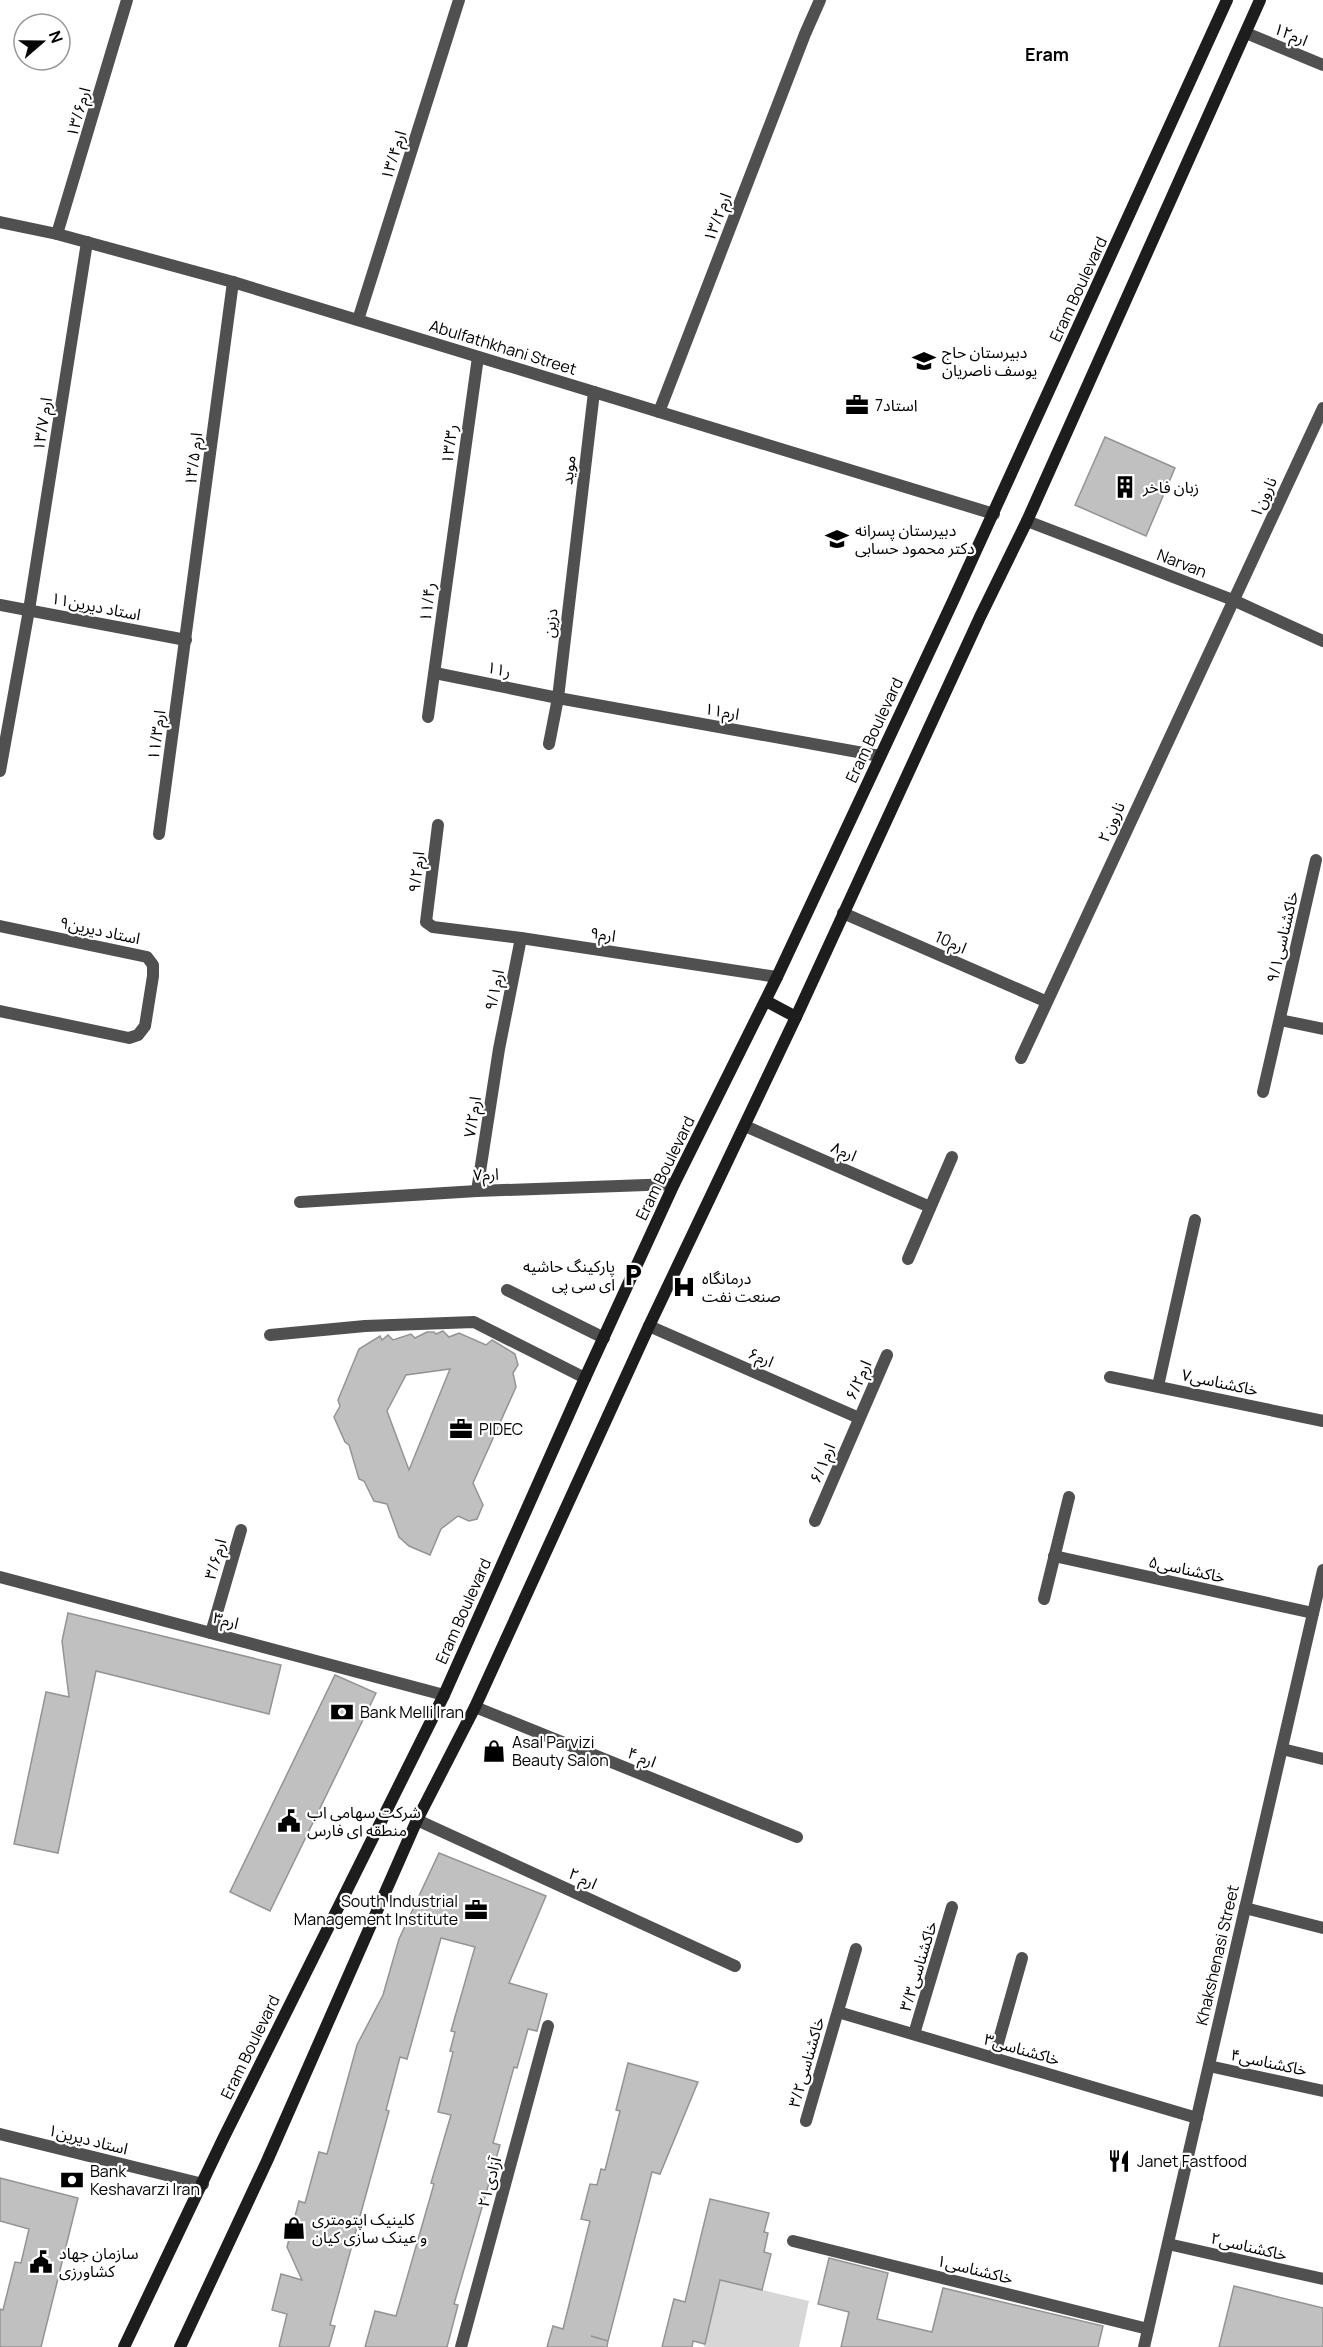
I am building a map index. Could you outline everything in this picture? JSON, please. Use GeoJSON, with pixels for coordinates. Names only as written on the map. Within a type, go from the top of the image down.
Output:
{"type":"FeatureCollection","features":[{"type":"Feature","properties":{"kind":"main road","name":"Eram Boulevard"},"geometry":{"type":"LineString","coordinates":[[124,2347],[444,1695],[674,1185],[766,1001],[994,514],[1227,0]]}},
{"type":"Feature","properties":{"kind":"main road"},"geometry":{"type":"LineString","coordinates":[[180,2347],[267,2161],[417,1820],[475,1707],[649,1326],[745,1126],[975,628],[1027,521],[1260,0]]}},
{"type":"Feature","properties":{"kind":"main road"},"geometry":{"type":"LineString","coordinates":[[766,1001],[796,1017]]}},
{"type":"Feature","properties":{"kind":"street","name":"۱۳/۶ارم"},"geometry":{"type":"LineString","coordinates":[[57,234],[92,125],[127,0]]}},
{"type":"Feature","properties":{"kind":"street","name":"۱۳/۴ارم"},"geometry":{"type":"LineString","coordinates":[[358,320],[459,0]]}},
{"type":"Feature","properties":{"kind":"street","name":"۱۳/۲ارم"},"geometry":{"type":"LineString","coordinates":[[659,412],[820,0]]}},
{"type":"Feature","properties":{"kind":"street","name":"ارم۱۲"},"geometry":{"type":"LineString","coordinates":[[1246,33],[1323,65]]}},
{"type":"Feature","properties":{"kind":"street","name":"Abulfathkhani Street"},"geometry":{"type":"LineString","coordinates":[[0,222],[57,234],[233,282],[994,514]]}},
{"type":"Feature","properties":{"kind":"street","name":"۱۳/۷ ارم"},"geometry":{"type":"LineString","coordinates":[[0,771],[29,610],[87,242]]}},
{"type":"Feature","properties":{"kind":"street","name":"۱۳/۵ ارم"},"geometry":{"type":"LineString","coordinates":[[186,640],[233,282]]}},
{"type":"Feature","properties":{"kind":"street","name":"۱۳/۳ر"},"geometry":{"type":"LineString","coordinates":[[452,536],[478,357]]}},
{"type":"Feature","properties":{"kind":"street","name":"موید"},"geometry":{"type":"LineString","coordinates":[[575,551],[594,392]]}},
{"type":"Feature","properties":{"kind":"street","name":"نارون۱"},"geometry":{"type":"LineString","coordinates":[[1233,600],[1323,408]]}},
{"type":"Feature","properties":{"kind":"street","name":"Narvan"},"geometry":{"type":"LineString","coordinates":[[1027,521],[1233,600],[1323,641]]}},
{"type":"Feature","properties":{"kind":"street","name":"۱۱/۴ر"},"geometry":{"type":"LineString","coordinates":[[428,717],[452,536]]}},
{"type":"Feature","properties":{"kind":"street","name":"دزین"},"geometry":{"type":"LineString","coordinates":[[549,744],[558,698],[575,551]]}},
{"type":"Feature","properties":{"kind":"street","name":"نارون۲"},"geometry":{"type":"LineString","coordinates":[[1021,1058],[1233,600]]}},
{"type":"Feature","properties":{"kind":"street","name":"استاد دیرین۱۱"},"geometry":{"type":"LineString","coordinates":[[0,605],[186,640]]}},
{"type":"Feature","properties":{"kind":"street","name":"۱۱/۳ارم"},"geometry":{"type":"LineString","coordinates":[[159,834],[186,640]]}},
{"type":"Feature","properties":{"kind":"street","name":"۱۱ر"},"geometry":{"type":"LineString","coordinates":[[435,673],[558,698]]}},
{"type":"Feature","properties":{"kind":"street","name":"ارم۱۱"},"geometry":{"type":"LineString","coordinates":[[558,698],[880,756]]}},
{"type":"Feature","properties":{"kind":"street","name":"۹/۲ارم"},"geometry":{"type":"LineString","coordinates":[[426,922],[438,825]]}},
{"type":"Feature","properties":{"kind":"street","name":"۹/۱خاکشناسی"},"geometry":{"type":"LineString","coordinates":[[1263,1092],[1316,860]]}},
{"type":"Feature","properties":{"kind":"street","name":"ارم10"},"geometry":{"type":"LineString","coordinates":[[843,913],[1046,1001]]}},
{"type":"Feature","properties":{"kind":"street","name":"ارم۹"},"geometry":{"type":"LineString","coordinates":[[426,922],[433,927],[777,977]]}},
{"type":"Feature","properties":{"kind":"street","name":"استاد دیرین۹"},"geometry":{"type":"LineString","coordinates":[[0,926],[147,957],[153,965],[145,1026],[138,1035],[129,1038],[0,1011]]}},
{"type":"Feature","properties":{"kind":"street","name":"۹/۱ارم"},"geometry":{"type":"LineString","coordinates":[[499,1049],[521,938]]}},
{"type":"Feature","properties":{"kind":"street"},"geometry":{"type":"LineString","coordinates":[[1280,1020],[1323,1029]]}},
{"type":"Feature","properties":{"kind":"street","name":"۷/۲ارم"},"geometry":{"type":"LineString","coordinates":[[477,1191],[499,1049]]}},
{"type":"Feature","properties":{"kind":"street","name":"ارم۸"},"geometry":{"type":"LineString","coordinates":[[745,1126],[930,1207]]}},
{"type":"Feature","properties":{"kind":"street"},"geometry":{"type":"LineString","coordinates":[[908,1259],[952,1157]]}},
{"type":"Feature","properties":{"kind":"street","name":"ارم۷"},"geometry":{"type":"LineString","coordinates":[[300,1202],[477,1191],[674,1185]]}},
{"type":"Feature","properties":{"kind":"street"},"geometry":{"type":"LineString","coordinates":[[1158,1386],[1195,1220]]}},
{"type":"Feature","properties":{"kind":"street"},"geometry":{"type":"LineString","coordinates":[[507,1290],[604,1338]]}},
{"type":"Feature","properties":{"kind":"street"},"geometry":{"type":"LineString","coordinates":[[270,1335],[365,1326],[474,1322],[585,1378]]}},
{"type":"Feature","properties":{"kind":"street","name":"ارم۶"},"geometry":{"type":"LineString","coordinates":[[649,1326],[859,1418]]}},
{"type":"Feature","properties":{"kind":"street","name":"۶/۲ارم"},"geometry":{"type":"LineString","coordinates":[[859,1418],[887,1355]]}},
{"type":"Feature","properties":{"kind":"street","name":"خاکشناسی۷"},"geometry":{"type":"LineString","coordinates":[[1110,1377],[1323,1421]]}},
{"type":"Feature","properties":{"kind":"street","name":"۶/۱ارم"},"geometry":{"type":"LineString","coordinates":[[815,1521],[859,1418]]}},
{"type":"Feature","properties":{"kind":"street"},"geometry":{"type":"LineString","coordinates":[[1044,1599],[1069,1497]]}},
{"type":"Feature","properties":{"kind":"street","name":"۳/۶ارم"},"geometry":{"type":"LineString","coordinates":[[211,1633],[241,1530]]}},
{"type":"Feature","properties":{"kind":"street","name":"خاکشناسی۵"},"geometry":{"type":"LineString","coordinates":[[1054,1556],[1313,1613]]}},
{"type":"Feature","properties":{"kind":"street","name":"Khakshenasi Street"},"geometry":{"type":"LineString","coordinates":[[1144,2347],[1323,1570]]}},
{"type":"Feature","properties":{"kind":"street","name":"ارم۳"},"geometry":{"type":"LineString","coordinates":[[0,1577],[444,1695]]}},
{"type":"Feature","properties":{"kind":"street","name":"ارم ۴"},"geometry":{"type":"LineString","coordinates":[[475,1707],[797,1837]]}},
{"type":"Feature","properties":{"kind":"street"},"geometry":{"type":"LineString","coordinates":[[1282,1749],[1323,1759]]}},
{"type":"Feature","properties":{"kind":"street","name":"ارم ۲"},"geometry":{"type":"LineString","coordinates":[[417,1820],[735,1966]]}},
{"type":"Feature","properties":{"kind":"street","name":"۳/۳خاکشناسی"},"geometry":{"type":"LineString","coordinates":[[914,2034],[952,1907]]}},
{"type":"Feature","properties":{"kind":"street"},"geometry":{"type":"LineString","coordinates":[[1245,1908],[1323,1928]]}},
{"type":"Feature","properties":{"kind":"street","name":"۳/۲خاکشناسی"},"geometry":{"type":"LineString","coordinates":[[806,2121],[856,1949]]}},
{"type":"Feature","properties":{"kind":"street"},"geometry":{"type":"LineString","coordinates":[[994,2057],[1022,1958]]}},
{"type":"Feature","properties":{"kind":"street","name":"خاکشناسی۳"},"geometry":{"type":"LineString","coordinates":[[838,2012],[1197,2118]]}},
{"type":"Feature","properties":{"kind":"street","name":"آزادی۲۱"},"geometry":{"type":"LineString","coordinates":[[461,2347],[548,2026]]}},
{"type":"Feature","properties":{"kind":"street","name":"خاکشناسی۴"},"geometry":{"type":"LineString","coordinates":[[1209,2066],[1323,2091]]}},
{"type":"Feature","properties":{"kind":"street","name":"استاد دیرین۱"},"geometry":{"type":"LineString","coordinates":[[0,2134],[202,2184]]}},
{"type":"Feature","properties":{"kind":"street","name":"خاکشناسی۱"},"geometry":{"type":"LineString","coordinates":[[793,2241],[1149,2329]]}},
{"type":"Feature","properties":{"kind":"street","name":"خاکشناسی۲"},"geometry":{"type":"LineString","coordinates":[[1168,2244],[1323,2279]]}},
{"type":"Feature","properties":{"kind":"shaded area"},"geometry":{"type":"Polygon","coordinates":[[[720,2280],[809,2301],[799,2347],[704,2347],[720,2280]]]}},
{"type":"Feature","properties":{"kind":"building","name":"زبان فاخر"},"geometry":{"type":"Polygon","coordinates":[[[1105,437],[1175,468],[1146,536],[1075,505],[1105,437]]]}},
{"type":"Feature","properties":{"kind":"building","name":"PIDEC"},"geometry":{"type":"Polygon","coordinates":[[[443,1331],[449,1337],[459,1333],[486,1345],[492,1340],[515,1354],[518,1365],[513,1373],[516,1387],[473,1483],[483,1505],[477,1519],[469,1521],[458,1516],[441,1529],[430,1555],[409,1546],[399,1537],[387,1504],[374,1501],[364,1481],[359,1479],[349,1445],[345,1442],[334,1417],[340,1406],[338,1400],[359,1349],[380,1336],[382,1340],[388,1335],[393,1340],[411,1334],[415,1338],[427,1332],[436,1334],[443,1331]],[[450,1369],[406,1375],[387,1411],[409,1470],[450,1369]]]}},
{"type":"Feature","properties":{"kind":"building"},"geometry":{"type":"Polygon","coordinates":[[[68,1613],[281,1665],[269,1714],[96,1671],[58,1853],[14,1844],[46,1692],[69,1697],[62,1641],[68,1613]]]}},
{"type":"Feature","properties":{"kind":"building","name":"شرکت سهامی اب منطقه ای فارس"},"geometry":{"type":"Polygon","coordinates":[[[335,1675],[376,1693],[270,1911],[230,1892],[335,1675]]]}},
{"type":"Feature","properties":{"kind":"building"},"geometry":{"type":"Polygon","coordinates":[[[439,1853],[546,1896],[509,1983],[547,1994],[537,2031],[528,2029],[517,2068],[514,2067],[493,2143],[500,2145],[454,2304],[458,2305],[447,2347],[365,2347],[375,2311],[396,2316],[434,2184],[431,2183],[451,2115],[438,2112],[453,2052],[450,2051],[455,2032],[451,2031],[475,1947],[441,1938],[407,2059],[400,2057],[386,2110],[389,2111],[330,2325],[335,2326],[329,2347],[279,2347],[287,2314],[272,2310],[281,2274],[302,2280],[287,2247],[299,2201],[305,2203],[319,2152],[327,2154],[357,2045],[383,1995],[399,1939],[439,1853]]]}},
{"type":"Feature","properties":{"kind":"building"},"geometry":{"type":"Polygon","coordinates":[[[628,2063],[698,2082],[660,2174],[652,2172],[607,2347],[547,2347],[553,2326],[563,2329],[590,2221],[581,2219],[590,2184],[597,2185],[601,2169],[605,2170],[620,2111],[616,2110],[628,2063]]]}},
{"type":"Feature","properties":{"kind":"building","name":"سازمان جهاد کشاورزی"},"geometry":{"type":"Polygon","coordinates":[[[0,2178],[78,2198],[41,2347],[0,2347],[0,2309],[3,2310],[15,2262],[21,2263],[29,2229],[0,2221],[0,2178]]]}},
{"type":"Feature","properties":{"kind":"building"},"geometry":{"type":"Polygon","coordinates":[[[710,2199],[769,2213],[764,2232],[768,2233],[764,2252],[771,2254],[762,2290],[720,2280],[705,2344],[693,2341],[692,2347],[662,2347],[674,2299],[685,2302],[710,2199]]]}},
{"type":"Feature","properties":{"kind":"building"},"geometry":{"type":"Polygon","coordinates":[[[829,2258],[888,2273],[877,2319],[932,2332],[943,2288],[1103,2326],[1098,2347],[841,2347],[849,2312],[818,2304],[829,2258]]]}},
{"type":"Feature","properties":{"kind":"building"},"geometry":{"type":"Polygon","coordinates":[[[1234,2286],[1323,2308],[1323,2347],[1219,2347],[1234,2286]]]}},
{"type":"Feature","properties":{"kind":"place","name":"دبیرستان حاج یوسف ناصریان"},"geometry":{"type":"Point","coordinates":[924,361]}},
{"type":"Feature","properties":{"kind":"place","name":"7استاد"},"geometry":{"type":"Point","coordinates":[857,405]}},
{"type":"Feature","properties":{"kind":"place","name":"زبان فاخر"},"geometry":{"type":"Point","coordinates":[1125,487]}},
{"type":"Feature","properties":{"kind":"place","name":"دبیرستان پسرانه دکتر محمود حسابی"},"geometry":{"type":"Point","coordinates":[837,539]}},
{"type":"Feature","properties":{"kind":"place","name":"پارکینگ حاشیه ای سی پی"},"geometry":{"type":"Point","coordinates":[633,1275]}},
{"type":"Feature","properties":{"kind":"place","name":"درمانگاه صنعت نفت"},"geometry":{"type":"Point","coordinates":[684,1287]}},
{"type":"Feature","properties":{"kind":"place","name":"PIDEC"},"geometry":{"type":"Point","coordinates":[461,1429]}},
{"type":"Feature","properties":{"kind":"place","name":"Bank Melli Iran"},"geometry":{"type":"Point","coordinates":[342,1712]}},
{"type":"Feature","properties":{"kind":"place","name":"Asal Parvizi Beauty Salon"},"geometry":{"type":"Point","coordinates":[494,1751]}},
{"type":"Feature","properties":{"kind":"place","name":"شرکت سهامی اب منطقه ای فارس"},"geometry":{"type":"Point","coordinates":[289,1821]}},
{"type":"Feature","properties":{"kind":"place","name":"South Industrial Management Institute"},"geometry":{"type":"Point","coordinates":[476,1910]}},
{"type":"Feature","properties":{"kind":"place","name":"Janet Fastfood"},"geometry":{"type":"Point","coordinates":[1119,2161]}},
{"type":"Feature","properties":{"kind":"place","name":"Bank Keshavarzi Iran"},"geometry":{"type":"Point","coordinates":[72,2180]}},
{"type":"Feature","properties":{"kind":"place","name":"کلینیک اپتومتری و عینک سازی کیان"},"geometry":{"type":"Point","coordinates":[294,2228]}},
{"type":"Feature","properties":{"kind":"place","name":"سازمان جهاد کشاورزی"},"geometry":{"type":"Point","coordinates":[41,2262]}},
{"type":"Feature","properties":{"kind":"district","name":"Eram"},"geometry":{"type":"Point","coordinates":[1047,55]}}]}
